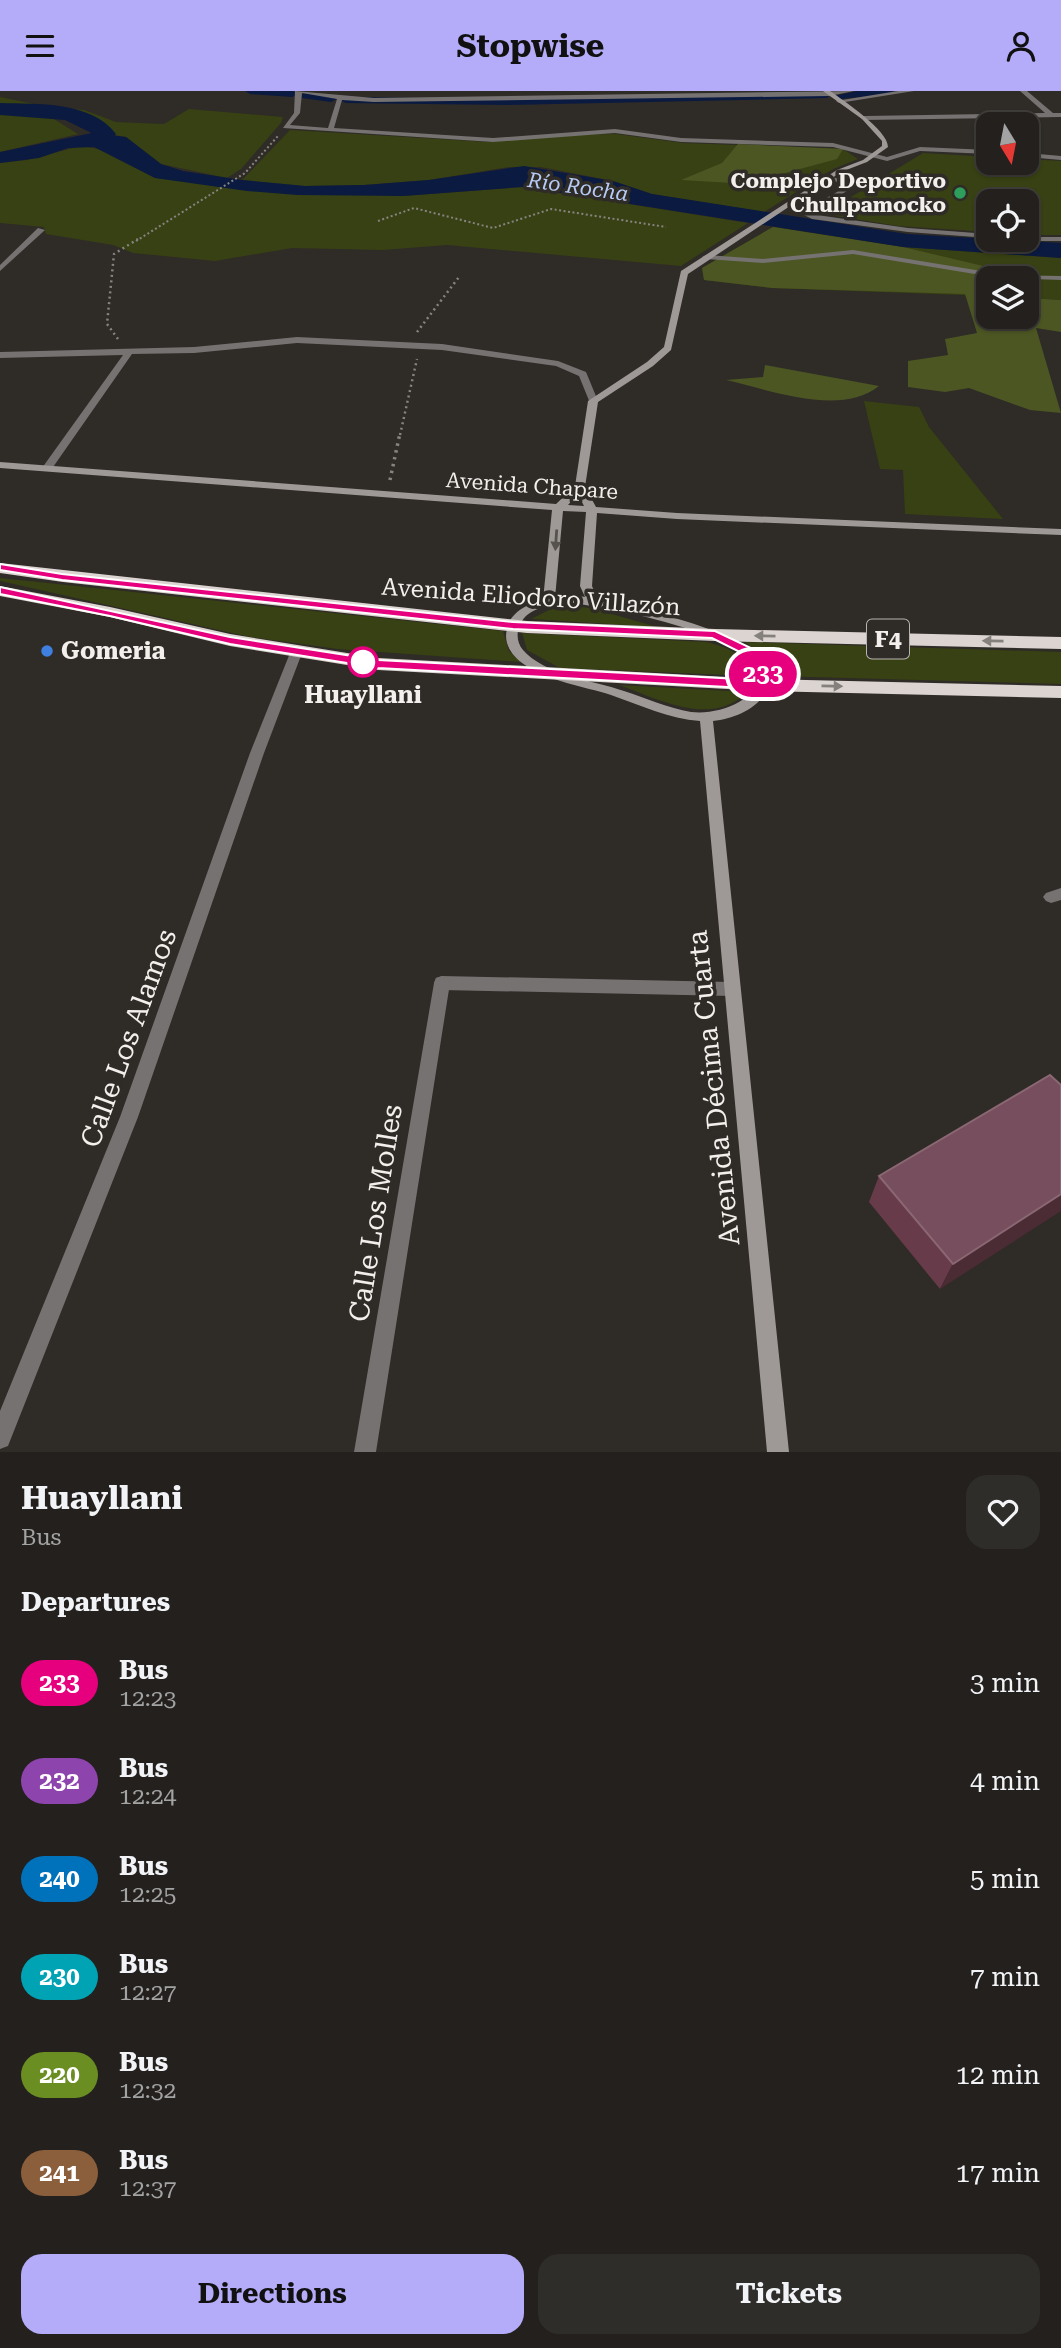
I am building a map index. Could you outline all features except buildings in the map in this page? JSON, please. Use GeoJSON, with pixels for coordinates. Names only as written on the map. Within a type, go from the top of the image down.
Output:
{"type":"FeatureCollection","features":[{"type":"Feature","properties":{"kind":"highway","name":"Avenida Eliodoro Villazón"},"geometry":{"type":"LineString","coordinates":[[0,568],[513,626],[715,635],[1061,643]]}},
{"type":"Feature","properties":{"kind":"highway","name":"F4"},"geometry":{"type":"LineString","coordinates":[[0,591],[296,653],[378,664],[764,685],[1061,692]]}},
{"type":"Feature","properties":{"kind":"main road"},"geometry":{"type":"LineString","coordinates":[[593,601],[586,586],[592,510],[580,488],[593,401],[650,364],[668,348],[684,273],[828,178],[884,147],[885,140],[874,132],[864,118],[827,92]]}},
{"type":"Feature","properties":{"kind":"main road","name":"Avenida Chapare"},"geometry":{"type":"LineString","coordinates":[[0,465],[558,508],[1061,532]]}},
{"type":"Feature","properties":{"kind":"main road"},"geometry":{"type":"LineString","coordinates":[[549,602],[553,586],[558,508],[580,488]]}},
{"type":"Feature","properties":{"kind":"main road"},"geometry":{"type":"LineString","coordinates":[[573,599],[593,601],[715,635],[748,652],[763,673],[764,685],[759,695],[740,709],[706,717],[683,715],[552,675],[520,654],[513,645],[513,626],[519,616],[549,602],[573,599]]}},
{"type":"Feature","properties":{"kind":"main road","name":"Avenida Décima Cuarta"},"geometry":{"type":"LineString","coordinates":[[706,717],[778,1452]]}},
{"type":"Feature","properties":{"kind":"street"},"geometry":{"type":"LineString","coordinates":[[285,127],[297,113],[298,92],[340,95],[533,95],[851,91]]}},
{"type":"Feature","properties":{"kind":"street"},"geometry":{"type":"LineString","coordinates":[[838,101],[911,91]]}},
{"type":"Feature","properties":{"kind":"street"},"geometry":{"type":"LineString","coordinates":[[1023,91],[1051,115]]}},
{"type":"Feature","properties":{"kind":"street"},"geometry":{"type":"LineString","coordinates":[[330,130],[340,95]]}},
{"type":"Feature","properties":{"kind":"street"},"geometry":{"type":"LineString","coordinates":[[864,118],[1061,115]]}},
{"type":"Feature","properties":{"kind":"street"},"geometry":{"type":"LineString","coordinates":[[285,127],[494,140],[615,131],[681,140],[833,145],[871,156],[896,158],[920,149],[976,151]]}},
{"type":"Feature","properties":{"kind":"street"},"geometry":{"type":"LineString","coordinates":[[1040,156],[1061,158]]}},
{"type":"Feature","properties":{"kind":"street"},"geometry":{"type":"LineString","coordinates":[[828,178],[855,184],[807,213],[815,217],[908,230],[976,235]]}},
{"type":"Feature","properties":{"kind":"street"},"geometry":{"type":"LineString","coordinates":[[0,269],[41,230]]}},
{"type":"Feature","properties":{"kind":"street"},"geometry":{"type":"LineString","coordinates":[[1039,239],[1061,239]]}},
{"type":"Feature","properties":{"kind":"street"},"geometry":{"type":"LineString","coordinates":[[706,257],[763,261],[853,252],[1006,277],[1061,278]]}},
{"type":"Feature","properties":{"kind":"street"},"geometry":{"type":"LineString","coordinates":[[0,355],[194,350],[297,340],[442,347],[558,364],[583,374],[593,401]]}},
{"type":"Feature","properties":{"kind":"street"},"geometry":{"type":"LineString","coordinates":[[47,468],[129,352]]}},
{"type":"Feature","properties":{"kind":"street","name":"Calle Los Alamos"},"geometry":{"type":"LineString","coordinates":[[0,1439],[129,1118],[257,753],[296,653]]}},
{"type":"Feature","properties":{"kind":"street","name":"Calle Los Molles"},"geometry":{"type":"LineString","coordinates":[[365,1452],[442,983],[731,989]]}},
{"type":"Feature","properties":{"kind":"path"},"geometry":{"type":"LineString","coordinates":[[129,352],[107,324],[114,254],[245,173],[285,127]]}},
{"type":"Feature","properties":{"kind":"path"},"geometry":{"type":"LineString","coordinates":[[378,221],[414,208],[493,228],[551,209],[666,226]]}},
{"type":"Feature","properties":{"kind":"path"},"geometry":{"type":"LineString","coordinates":[[386,494],[419,347],[411,340],[459,277]]}},
{"type":"Feature","properties":{"kind":"green space"},"geometry":{"type":"Polygon","coordinates":[[[0,97],[48,107],[84,110],[116,122],[164,124],[189,109],[283,117],[281,123],[241,169],[227,178],[161,164],[126,137],[110,134],[101,121],[77,113],[0,107],[0,97]]]}},
{"type":"Feature","properties":{"kind":"green space"},"geometry":{"type":"Polygon","coordinates":[[[0,111],[49,116],[78,134],[0,152],[0,111]]]}},
{"type":"Feature","properties":{"kind":"green space"},"geometry":{"type":"Polygon","coordinates":[[[290,130],[488,142],[616,134],[683,143],[843,149],[858,159],[833,169],[764,212],[652,194],[613,181],[541,167],[509,167],[429,180],[364,185],[305,186],[242,180],[290,130]]]}},
{"type":"Feature","properties":{"kind":"green space"},"geometry":{"type":"Polygon","coordinates":[[[738,144],[843,149],[837,159],[759,180],[732,183],[681,180],[722,163],[738,144]]]}},
{"type":"Feature","properties":{"kind":"green space"},"geometry":{"type":"Polygon","coordinates":[[[81,146],[104,150],[155,178],[403,196],[522,187],[748,223],[681,266],[447,245],[383,250],[292,248],[215,261],[133,253],[113,245],[46,234],[44,227],[0,223],[0,163],[27,160],[81,146]]]}},
{"type":"Feature","properties":{"kind":"green space","name":"Complejo Deportivo Chullpamocko"},"geometry":{"type":"Polygon","coordinates":[[[923,153],[976,156],[976,175],[1040,175],[1040,160],[1061,161],[1061,235],[1039,235],[1039,189],[976,189],[976,231],[898,226],[823,214],[923,153]]]}},
{"type":"Feature","properties":{"kind":"green space"},"geometry":{"type":"Polygon","coordinates":[[[773,227],[903,247],[1061,258],[1061,300],[1039,299],[1039,266],[976,266],[976,296],[772,288],[704,280],[702,268],[773,227]]]}},
{"type":"Feature","properties":{"kind":"green space"},"geometry":{"type":"Polygon","coordinates":[[[773,227],[903,247],[983,266],[976,266],[976,329],[1036,329],[1061,413],[1030,410],[969,388],[945,392],[908,387],[908,361],[948,355],[945,339],[977,333],[965,294],[772,288],[704,280],[702,268],[773,227]]]}},
{"type":"Feature","properties":{"kind":"green space"},"geometry":{"type":"Polygon","coordinates":[[[1039,299],[1061,300],[1061,332],[1039,328],[1039,299]]]}},
{"type":"Feature","properties":{"kind":"green space"},"geometry":{"type":"Polygon","coordinates":[[[765,365],[879,386],[863,395],[845,400],[825,400],[784,394],[726,380],[763,377],[765,365]]]}},
{"type":"Feature","properties":{"kind":"green space"},"geometry":{"type":"Polygon","coordinates":[[[864,401],[919,407],[929,427],[1003,519],[905,514],[903,470],[880,469],[864,401]]]}},
{"type":"Feature","properties":{"kind":"green space"},"geometry":{"type":"Polygon","coordinates":[[[0,578],[503,631],[509,651],[521,662],[338,649],[250,637],[0,581],[0,578]]]}},
{"type":"Feature","properties":{"kind":"green space"},"geometry":{"type":"Polygon","coordinates":[[[553,608],[591,608],[657,627],[531,619],[553,608]]]}},
{"type":"Feature","properties":{"kind":"green space"},"geometry":{"type":"Polygon","coordinates":[[[522,633],[706,642],[728,649],[741,657],[752,676],[560,668],[527,650],[522,633]]]}},
{"type":"Feature","properties":{"kind":"green space"},"geometry":{"type":"Polygon","coordinates":[[[745,642],[1061,652],[1061,684],[774,676],[764,657],[745,642]]]}},
{"type":"Feature","properties":{"kind":"green space"},"geometry":{"type":"Polygon","coordinates":[[[619,685],[747,692],[733,703],[718,708],[701,709],[667,703],[619,685]]]}},
{"type":"Feature","properties":{"kind":"water","name":"Río Rocha"},"geometry":{"type":"Polygon","coordinates":[[[92,133],[126,137],[161,164],[183,171],[305,186],[429,180],[524,166],[613,181],[652,194],[907,234],[976,238],[976,252],[1039,252],[1039,242],[1061,243],[1061,258],[903,247],[522,187],[403,196],[297,195],[155,178],[94,147],[68,148],[39,158],[0,163],[0,152],[92,133]]]}},
{"type":"Feature","properties":{"kind":"waterway"},"geometry":{"type":"LineString","coordinates":[[250,91],[292,94]]}},
{"type":"Feature","properties":{"kind":"waterway"},"geometry":{"type":"LineString","coordinates":[[840,96],[889,91]]}},
{"type":"Feature","properties":{"kind":"waterway"},"geometry":{"type":"LineString","coordinates":[[306,96],[331,99]]}},
{"type":"Feature","properties":{"kind":"waterway"},"geometry":{"type":"LineString","coordinates":[[346,100],[509,102],[823,96]]}},
{"type":"Feature","properties":{"kind":"waterway"},"geometry":{"type":"LineString","coordinates":[[0,109],[42,110],[70,115],[83,119],[106,134]]}},
{"type":"Feature","properties":{"kind":"bus line","name":"233"},"geometry":{"type":"LineString","coordinates":[[0,568],[513,626],[715,635],[734,643],[758,662],[764,685],[378,664],[296,653],[0,591]]}},
{"type":"Feature","properties":{"kind":"place","name":"Complejo Deportivo Chullpamocko"},"geometry":{"type":"Point","coordinates":[960,193]}},
{"type":"Feature","properties":{"kind":"place","name":"Gomeria"},"geometry":{"type":"Point","coordinates":[47,651]}},
{"type":"Feature","properties":{"kind":"place","name":"Huayllani"},"geometry":{"type":"Point","coordinates":[363,662]}}]}
